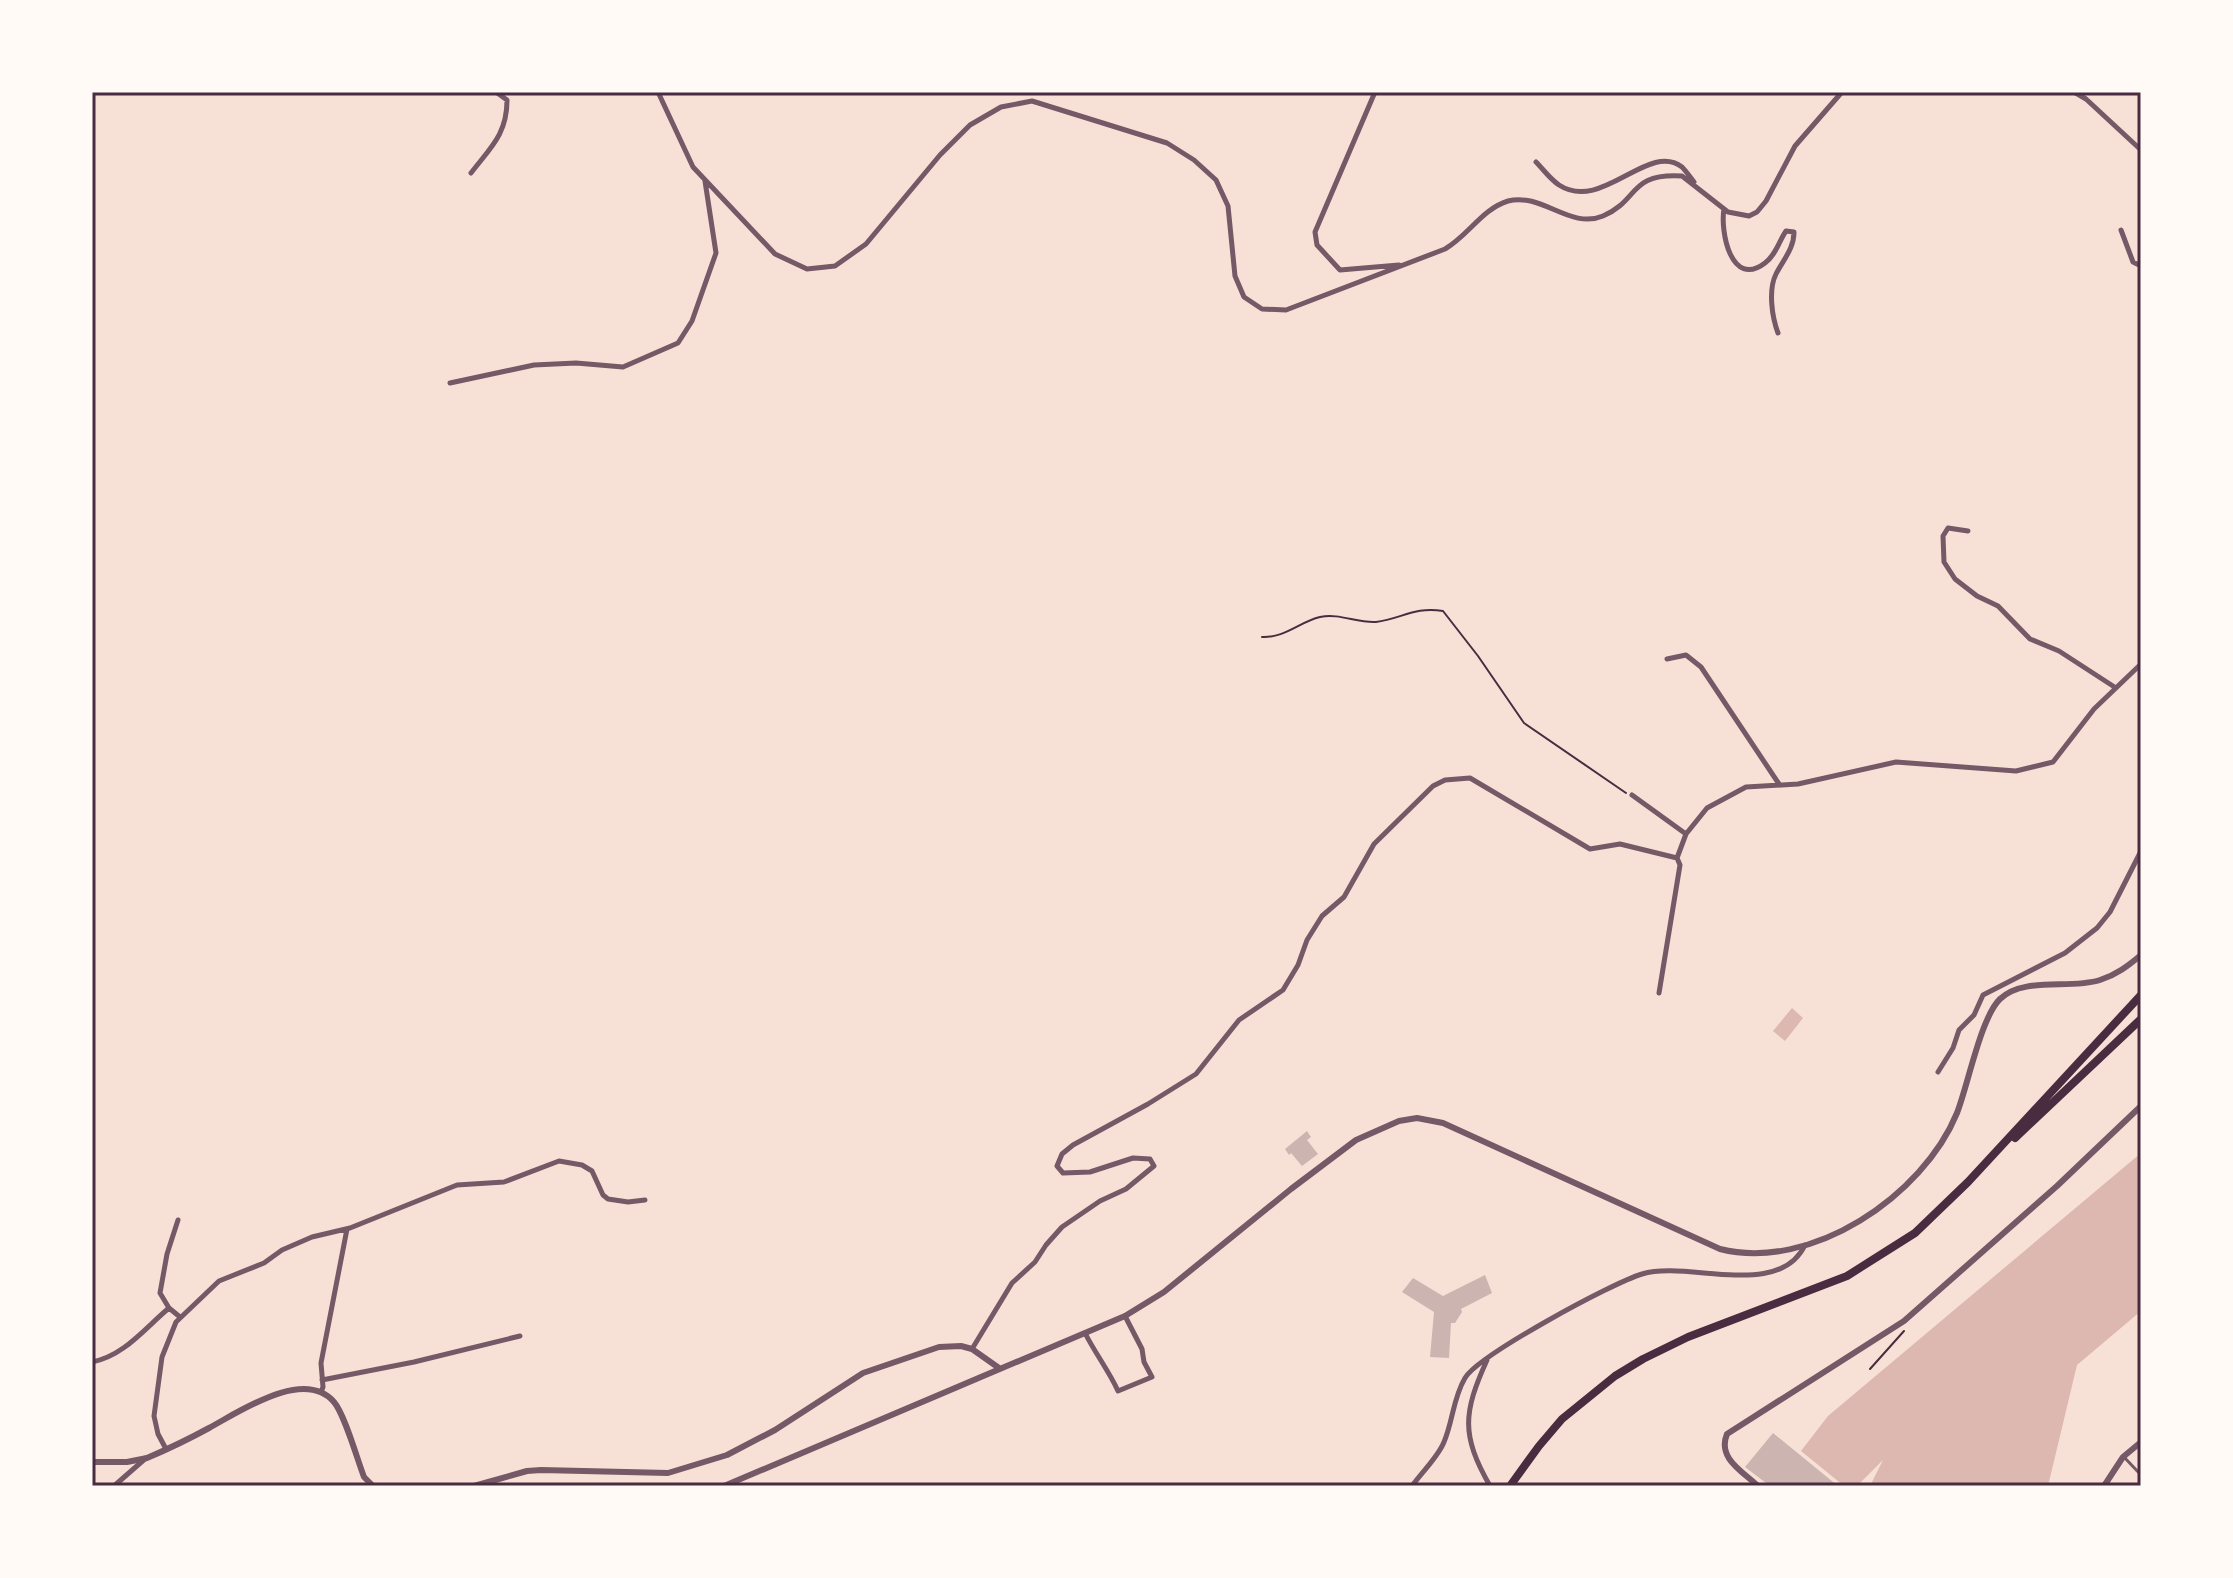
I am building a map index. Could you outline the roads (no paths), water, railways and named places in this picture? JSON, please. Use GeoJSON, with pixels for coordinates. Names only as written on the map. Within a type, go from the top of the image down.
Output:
{"type":"FeatureCollection","features":[{"type":"Feature","properties":{"kind":"highway"},"geometry":{"type":"LineString","coordinates":[[1968,1182],[2141,995]]}},
{"type":"Feature","properties":{"kind":"highway"},"geometry":{"type":"LineString","coordinates":[[1510,1486],[1562,1419],[1615,1376],[1688,1337],[1847,1276],[1915,1233],[2141,1019]]}},
{"type":"Feature","properties":{"kind":"street"},"geometry":{"type":"LineString","coordinates":[[471,173],[498,139],[507,119],[507,100],[496,92]]}},
{"type":"Feature","properties":{"kind":"street"},"geometry":{"type":"LineString","coordinates":[[658,92],[693,167],[775,254],[807,269],[835,266],[866,244],[940,155],[970,125],[1001,107],[1032,101],[1167,143],[1194,160],[1216,180],[1228,206],[1235,276],[1244,297],[1262,309],[1286,310],[1445,249],[1460,241],[1482,217],[1510,201],[1524,200],[1574,218],[1588,219],[1603,216],[1616,208],[1650,178],[1682,176],[1724,208],[1738,216],[1749,216],[1766,201],[1795,146],[1842,92]]}},
{"type":"Feature","properties":{"kind":"street"},"geometry":{"type":"LineString","coordinates":[[1375,92],[1315,232],[1317,245],[1340,270],[1408,264]]}},
{"type":"Feature","properties":{"kind":"street"},"geometry":{"type":"LineString","coordinates":[[2074,92],[2086,99],[2141,150]]}},
{"type":"Feature","properties":{"kind":"street"},"geometry":{"type":"LineString","coordinates":[[1536,162],[1559,185],[1586,193],[1612,184],[1641,167],[1663,162],[1680,165],[1699,187]]}},
{"type":"Feature","properties":{"kind":"street"},"geometry":{"type":"LineString","coordinates":[[450,383],[534,365],[576,363],[623,367],[678,343],[692,321],[716,253],[705,180]]}},
{"type":"Feature","properties":{"kind":"street"},"geometry":{"type":"LineString","coordinates":[[1724,208],[1721,223],[1724,242],[1730,255],[1742,267],[1762,265],[1773,255],[1786,231],[1794,232],[1789,253],[1773,279],[1772,298],[1778,333]]}},
{"type":"Feature","properties":{"kind":"street"},"geometry":{"type":"LineString","coordinates":[[2121,230],[2133,262],[2141,266]]}},
{"type":"Feature","properties":{"kind":"street"},"geometry":{"type":"LineString","coordinates":[[1968,531],[1948,528],[1943,536],[1944,562],[1955,579],[1977,596],[1998,606],[2030,639],[2059,651],[2116,688]]}},
{"type":"Feature","properties":{"kind":"street"},"geometry":{"type":"LineString","coordinates":[[1667,659],[1686,655],[1701,667],[1780,785]]}},
{"type":"Feature","properties":{"kind":"street"},"geometry":{"type":"LineString","coordinates":[[1659,993],[1680,865],[1677,858],[1686,834],[1707,808],[1746,787],[1798,784],[1896,762],[2016,771],[2053,762],[2094,709],[2141,664]]}},
{"type":"Feature","properties":{"kind":"street"},"geometry":{"type":"LineString","coordinates":[[972,1349],[1012,1283],[1035,1262],[1062,1227],[1100,1201],[1126,1189],[1154,1166],[1150,1159],[1140,1157],[1090,1172],[1063,1173],[1057,1166],[1062,1154],[1196,1074],[1239,1020],[1283,990],[1298,965],[1307,940],[1322,916],[1344,897],[1374,844],[1433,786],[1445,780],[1470,778],[1590,849],[1620,844],[1677,858]]}},
{"type":"Feature","properties":{"kind":"street"},"geometry":{"type":"LineString","coordinates":[[1632,795],[1686,834]]}},
{"type":"Feature","properties":{"kind":"street"},"geometry":{"type":"LineString","coordinates":[[1938,1072],[1953,1048],[1959,1030],[1974,1015],[1983,995],[2065,953],[2097,928],[2110,912],[2141,851]]}},
{"type":"Feature","properties":{"kind":"street"},"geometry":{"type":"LineString","coordinates":[[724,1486],[1125,1316],[1164,1292],[1347,1146],[1383,1126],[1417,1118],[1454,1128],[1720,1249],[1762,1253],[1806,1244],[1838,1232],[1876,1211],[1934,1153],[1956,1115],[1987,1022],[1994,1005],[2003,996],[2028,987],[2098,981],[2115,975],[2141,955]]}},
{"type":"Feature","properties":{"kind":"street"},"geometry":{"type":"LineString","coordinates":[[1999,985],[2003,996]]}},
{"type":"Feature","properties":{"kind":"street"},"geometry":{"type":"LineString","coordinates":[[1758,1486],[1726,1457],[1724,1443],[1727,1434],[1904,1321],[2057,1186],[2141,1106]]}},
{"type":"Feature","properties":{"kind":"street"},"geometry":{"type":"LineString","coordinates":[[166,1449],[154,1416],[162,1357],[176,1322],[219,1281],[264,1263],[296,1243],[347,1229],[457,1185],[504,1182],[559,1161],[582,1165],[592,1171],[608,1199],[628,1202],[645,1200]]}},
{"type":"Feature","properties":{"kind":"street"},"geometry":{"type":"LineString","coordinates":[[178,1220],[167,1254],[160,1293],[169,1308],[180,1317]]}},
{"type":"Feature","properties":{"kind":"street"},"geometry":{"type":"LineString","coordinates":[[321,1392],[321,1363],[347,1229]]}},
{"type":"Feature","properties":{"kind":"street"},"geometry":{"type":"LineString","coordinates":[[1412,1486],[1444,1443],[1453,1407],[1466,1376],[1523,1334],[1639,1275],[1661,1270],[1737,1277],[1771,1271],[1793,1263],[1806,1244]]}},
{"type":"Feature","properties":{"kind":"street"},"geometry":{"type":"LineString","coordinates":[[92,1362],[105,1359],[133,1342],[169,1308]]}},
{"type":"Feature","properties":{"kind":"street"},"geometry":{"type":"LineString","coordinates":[[1085,1333],[1118,1391],[1152,1377],[1125,1316]]}},
{"type":"Feature","properties":{"kind":"street"},"geometry":{"type":"LineString","coordinates":[[322,1380],[520,1336]]}},
{"type":"Feature","properties":{"kind":"street"},"geometry":{"type":"LineString","coordinates":[[474,1486],[516,1473],[541,1470],[668,1473],[727,1455],[775,1430],[863,1373],[939,1347],[972,1349],[999,1368]]}},
{"type":"Feature","properties":{"kind":"street"},"geometry":{"type":"LineString","coordinates":[[1488,1359],[1472,1393],[1467,1426],[1475,1459],[1490,1486]]}},
{"type":"Feature","properties":{"kind":"street"},"geometry":{"type":"LineString","coordinates":[[92,1462],[127,1462],[147,1458],[282,1392],[301,1389],[321,1392],[332,1399],[342,1415],[364,1477],[373,1486]]}},
{"type":"Feature","properties":{"kind":"street"},"geometry":{"type":"LineString","coordinates":[[2104,1486],[2123,1457],[2141,1442]]}},
{"type":"Feature","properties":{"kind":"street"},"geometry":{"type":"LineString","coordinates":[[115,1486],[147,1458]]}},
{"type":"Feature","properties":{"kind":"lane"},"geometry":{"type":"LineString","coordinates":[[2123,1457],[2141,1475]]}}]}
